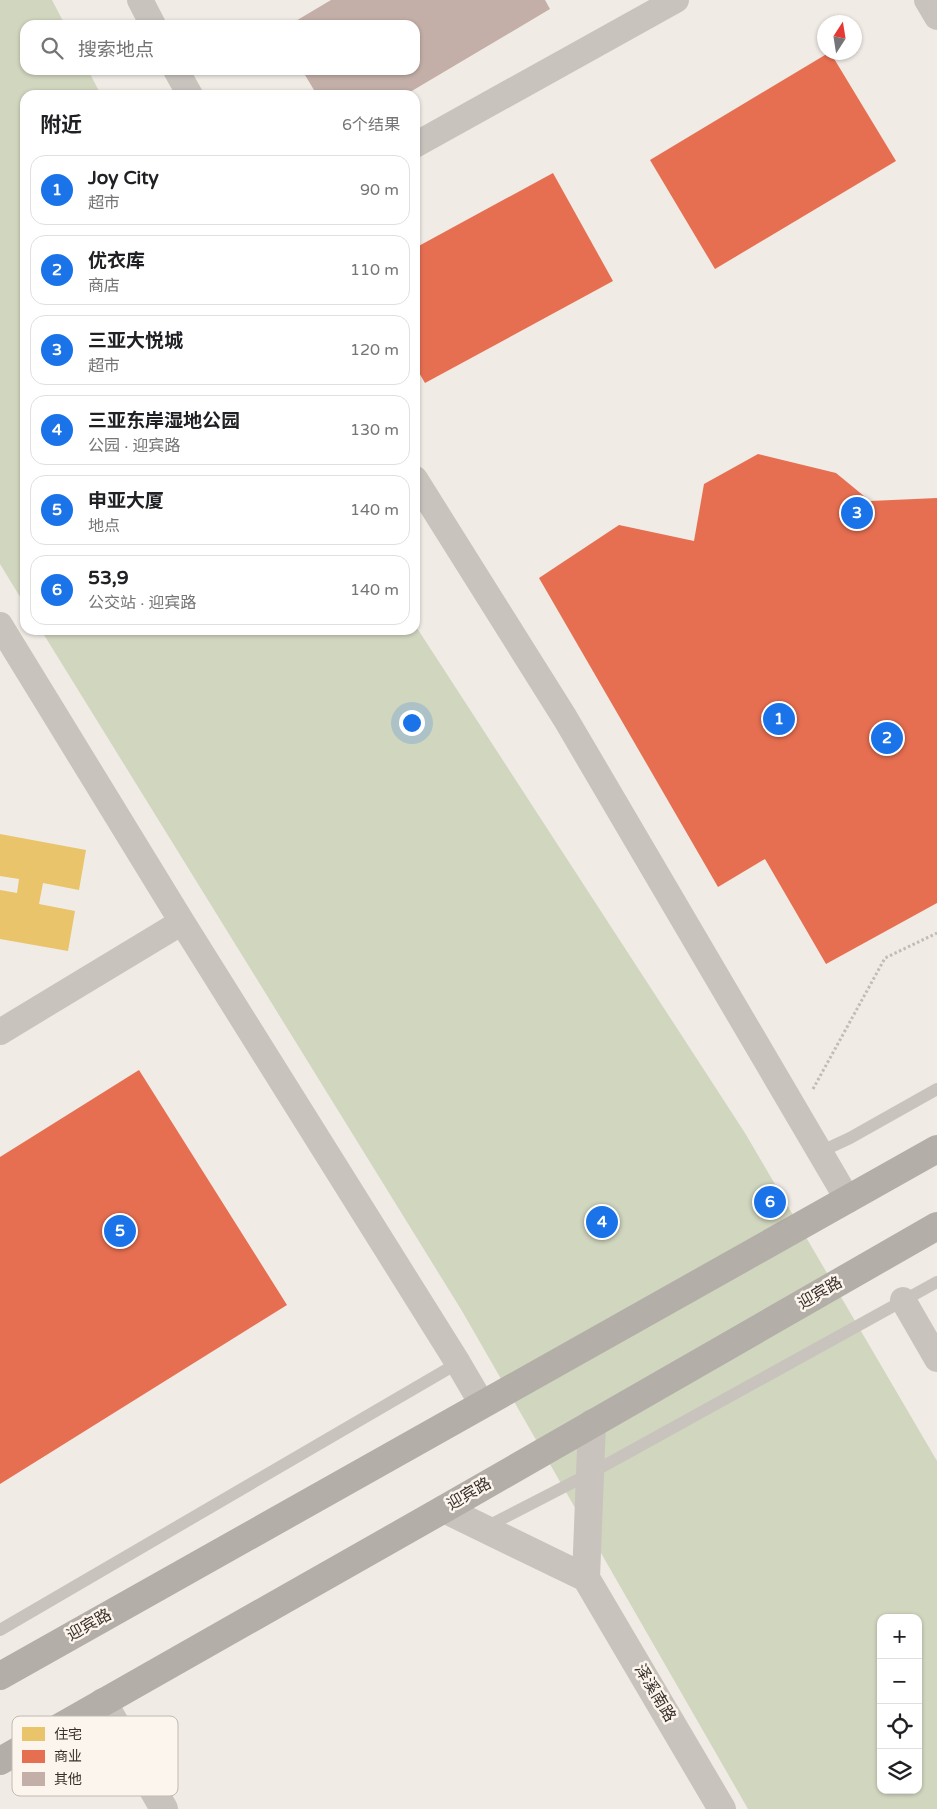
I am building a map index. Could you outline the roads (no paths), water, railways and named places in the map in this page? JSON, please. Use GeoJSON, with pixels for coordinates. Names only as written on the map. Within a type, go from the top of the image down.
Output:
{"type":"FeatureCollection","features":[{"type":"Feature","properties":{"kind":"highway","name":"迎宾路"},"geometry":{"type":"LineString","coordinates":[[0,1676],[937,1149]]}},
{"type":"Feature","properties":{"kind":"highway","name":"迎宾路"},"geometry":{"type":"LineString","coordinates":[[79,1716],[937,1226]]}},
{"type":"Feature","properties":{"kind":"highway","name":"迎宾路"},"geometry":{"type":"LineString","coordinates":[[0,1761],[12,1754]]}},
{"type":"Feature","properties":{"kind":"street"},"geometry":{"type":"LineString","coordinates":[[140,0],[150,20]]}},
{"type":"Feature","properties":{"kind":"street"},"geometry":{"type":"LineString","coordinates":[[420,142],[676,0]]}},
{"type":"Feature","properties":{"kind":"street"},"geometry":{"type":"LineString","coordinates":[[927,0],[937,17]]}},
{"type":"Feature","properties":{"kind":"street"},"geometry":{"type":"LineString","coordinates":[[179,75],[187,90]]}},
{"type":"Feature","properties":{"kind":"street"},"geometry":{"type":"LineString","coordinates":[[420,487],[565,718],[848,1200]]}},
{"type":"Feature","properties":{"kind":"street"},"geometry":{"type":"LineString","coordinates":[[0,625],[182,922],[458,1362],[482,1404]]}},
{"type":"Feature","properties":{"kind":"street"},"geometry":{"type":"LineString","coordinates":[[0,1032],[182,922]]}},
{"type":"Feature","properties":{"kind":"street"},"geometry":{"type":"LineString","coordinates":[[903,1300],[937,1359]]}},
{"type":"Feature","properties":{"kind":"street"},"geometry":{"type":"LineString","coordinates":[[444,1509],[586,1578],[592,1423]]}},
{"type":"Feature","properties":{"kind":"street","name":"泽溪南路"},"geometry":{"type":"LineString","coordinates":[[586,1578],[722,1809]]}},
{"type":"Feature","properties":{"kind":"street"},"geometry":{"type":"LineString","coordinates":[[103,1702],[111,1716]]}},
{"type":"Feature","properties":{"kind":"street"},"geometry":{"type":"LineString","coordinates":[[157,1796],[164,1809]]}},
{"type":"Feature","properties":{"kind":"lane"},"geometry":{"type":"LineString","coordinates":[[820,1152],[850,1138],[937,1089]]}},
{"type":"Feature","properties":{"kind":"lane"},"geometry":{"type":"LineString","coordinates":[[484,1528],[591,1474],[937,1282]]}},
{"type":"Feature","properties":{"kind":"lane"},"geometry":{"type":"LineString","coordinates":[[0,1630],[458,1362]]}},
{"type":"Feature","properties":{"kind":"place","name":"三亚大悦城"},"geometry":{"type":"Point","coordinates":[857,513]}},
{"type":"Feature","properties":{"kind":"place","name":"Joy City"},"geometry":{"type":"Point","coordinates":[779,719]}},
{"type":"Feature","properties":{"kind":"place","name":"优衣库"},"geometry":{"type":"Point","coordinates":[887,738]}},
{"type":"Feature","properties":{"kind":"place","name":"53,9"},"geometry":{"type":"Point","coordinates":[770,1202]}},
{"type":"Feature","properties":{"kind":"place","name":"三亚东岸湿地公园"},"geometry":{"type":"Point","coordinates":[602,1222]}},
{"type":"Feature","properties":{"kind":"place","name":"申亚大厦"},"geometry":{"type":"Point","coordinates":[120,1231]}}]}
